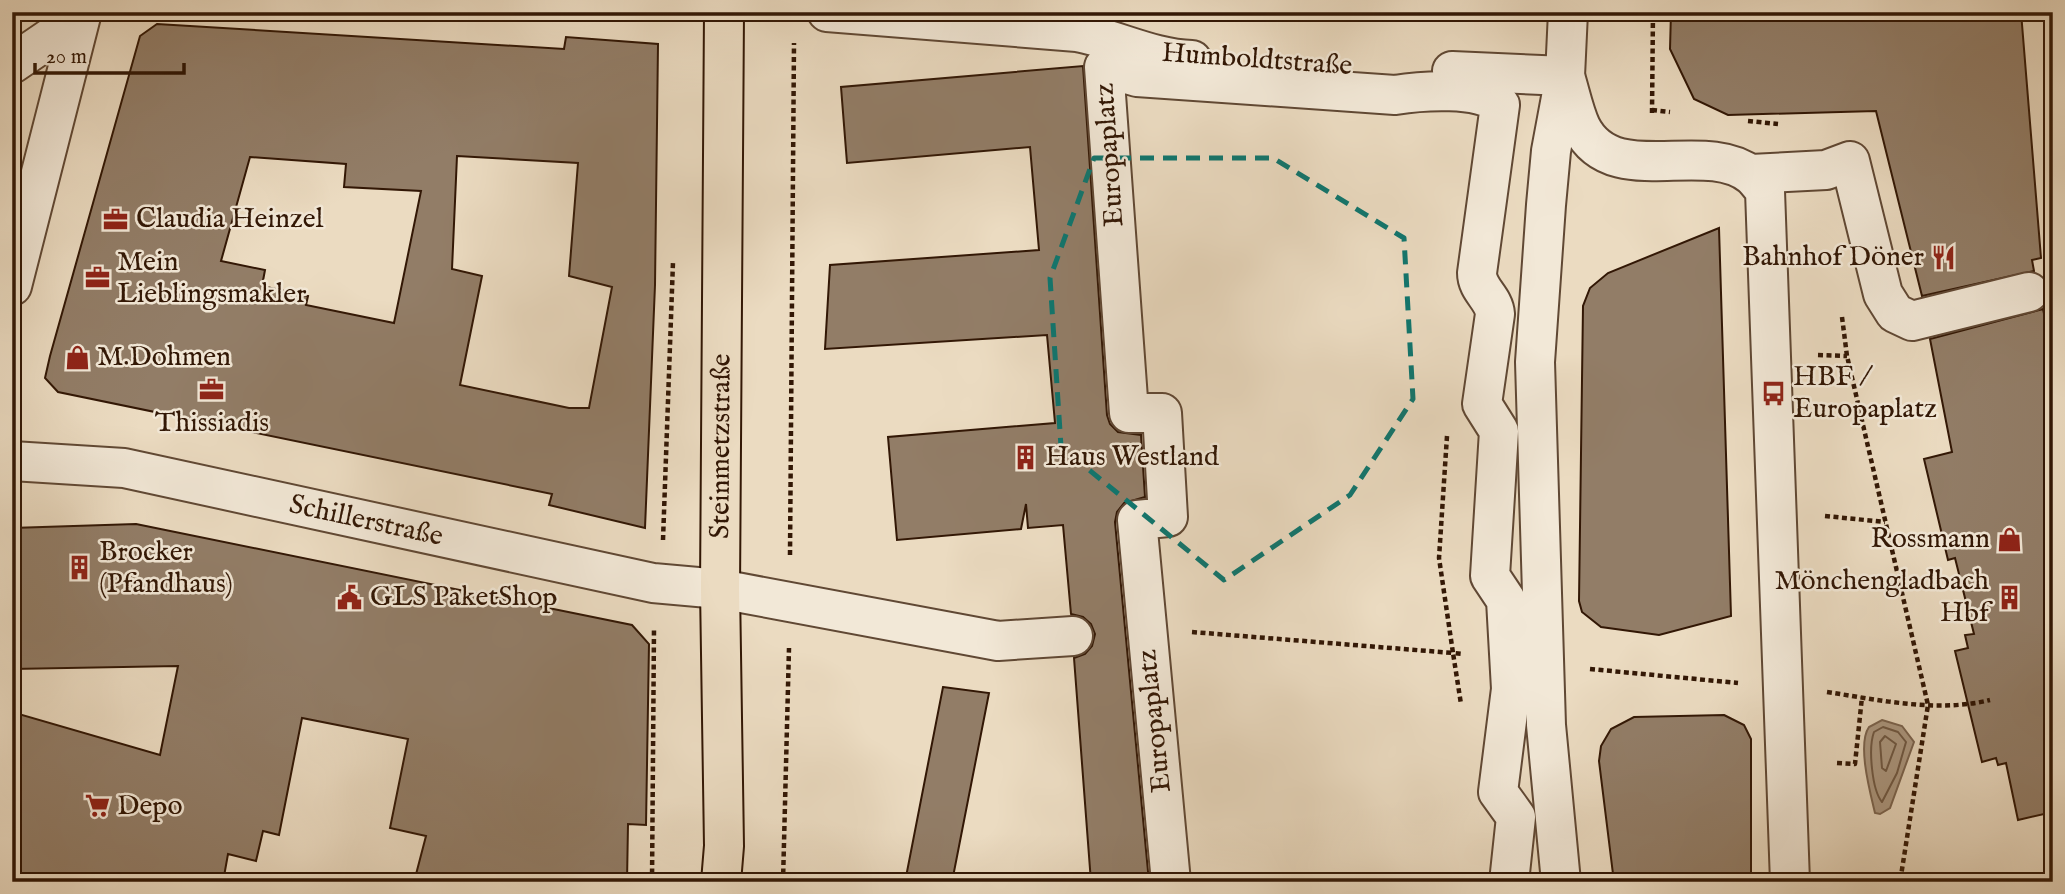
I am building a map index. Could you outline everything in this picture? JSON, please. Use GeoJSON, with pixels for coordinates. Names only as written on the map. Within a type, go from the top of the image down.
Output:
{"type":"FeatureCollection","features":[{"type":"Feature","properties":{"kind":"main road","name":"Steinmetzstraße"},"geometry":{"type":"LineString","coordinates":[[721,882],[724,835],[720,589],[724,12]]}},
{"type":"Feature","properties":{"kind":"street"},"geometry":{"type":"LineString","coordinates":[[12,64],[56,34],[73,12]]}},
{"type":"Feature","properties":{"kind":"street"},"geometry":{"type":"LineString","coordinates":[[12,286],[82,12]]}},
{"type":"Feature","properties":{"kind":"street","name":"Humboldtstraße"},"geometry":{"type":"LineString","coordinates":[[827,12],[1077,32],[1112,38],[1165,59],[1565,76]]}},
{"type":"Feature","properties":{"kind":"street"},"geometry":{"type":"LineString","coordinates":[[1568,12],[1565,76],[1582,129],[1600,149],[1618,159],[1698,160],[1724,164],[1751,174],[1826,170],[1850,161],[1883,294],[1895,313],[1912,321],[2029,292]]}},
{"type":"Feature","properties":{"kind":"street","name":"Europaplatz"},"geometry":{"type":"LineString","coordinates":[[1171,882],[1137,520],[1168,517],[1162,413],[1129,413],[1104,66],[1137,77],[1395,95],[1422,90],[1489,96],[1500,104],[1477,273],[1477,282],[1495,306],[1482,404],[1499,430],[1490,576],[1506,600],[1546,725],[1561,882]]}},
{"type":"Feature","properties":{"kind":"street","name":"Europaplatz"},"geometry":{"type":"LineString","coordinates":[[1508,882],[1516,817],[1501,798],[1498,787],[1511,689],[1527,662],[1537,312],[1551,150],[1565,76]]}},
{"type":"Feature","properties":{"kind":"street"},"geometry":{"type":"LineString","coordinates":[[1751,174],[1765,191],[1790,882]]}},
{"type":"Feature","properties":{"kind":"street","name":"Schillerstraße"},"geometry":{"type":"LineString","coordinates":[[12,461],[124,468],[653,583],[720,589],[999,642],[1073,636]]}},
{"type":"Feature","properties":{"kind":"path"},"geometry":{"type":"LineString","coordinates":[[1652,110],[1653,12]]}},
{"type":"Feature","properties":{"kind":"path"},"geometry":{"type":"LineString","coordinates":[[783,882],[790,602],[794,40]]}},
{"type":"Feature","properties":{"kind":"path"},"geometry":{"type":"LineString","coordinates":[[652,882],[653,583],[663,543],[674,258]]}},
{"type":"Feature","properties":{"kind":"path"},"geometry":{"type":"LineString","coordinates":[[1842,316],[1847,356],[1928,705],[1900,882]]}},
{"type":"Feature","properties":{"kind":"path"},"geometry":{"type":"LineString","coordinates":[[1818,355],[1847,356]]}},
{"type":"Feature","properties":{"kind":"path"},"geometry":{"type":"LineString","coordinates":[[1448,426],[1439,558],[1453,653]]}},
{"type":"Feature","properties":{"kind":"path"},"geometry":{"type":"LineString","coordinates":[[1825,516],[1885,522]]}},
{"type":"Feature","properties":{"kind":"path"},"geometry":{"type":"LineString","coordinates":[[1146,628],[1453,653],[1785,687],[1928,705],[1968,705],[1990,700]]}},
{"type":"Feature","properties":{"kind":"path"},"geometry":{"type":"LineString","coordinates":[[1837,763],[1856,764],[1863,697]]}},
{"type":"Feature","properties":{"kind":"highlighted area"},"geometry":{"type":"Polygon","coordinates":[[[1094,158],[1273,158],[1404,238],[1413,399],[1350,495],[1224,580],[1061,447],[1050,278],[1094,158]]]}},
{"type":"Feature","properties":{"kind":"water"},"geometry":{"type":"Polygon","coordinates":[[[1882,720],[1902,726],[1914,742],[1890,808],[1880,814],[1875,813],[1870,793],[1864,745],[1869,727],[1882,720]]]}},
{"type":"Feature","properties":{"kind":"building"},"geometry":{"type":"Polygon","coordinates":[[[1671,12],[2021,12],[2041,258],[2032,260],[2034,271],[1922,296],[1876,111],[1728,115],[1694,99],[1670,49],[1671,12]]]}},
{"type":"Feature","properties":{"kind":"building"},"geometry":{"type":"Polygon","coordinates":[[[157,24],[564,49],[566,37],[658,44],[655,285],[645,528],[549,505],[552,494],[58,392],[45,378],[50,356],[140,36],[157,24]],[[457,156],[452,269],[482,276],[460,385],[569,408],[589,408],[612,287],[569,276],[578,163],[457,156]],[[250,157],[221,261],[265,270],[262,286],[308,296],[306,305],[394,323],[421,191],[344,187],[346,164],[250,157]]]}},
{"type":"Feature","properties":{"kind":"building","name":"Haus Westland"},"geometry":{"type":"Polygon","coordinates":[[[1083,66],[1107,415],[1110,424],[1118,432],[1141,435],[1145,497],[1124,503],[1117,512],[1115,522],[1149,882],[1091,882],[1074,658],[1085,654],[1092,646],[1095,634],[1091,624],[1083,617],[1071,614],[1063,525],[1028,528],[1026,504],[1021,529],[897,540],[888,437],[1055,423],[1047,335],[825,349],[830,265],[1039,250],[1030,147],[847,163],[841,87],[1083,66]]]}},
{"type":"Feature","properties":{"kind":"building"},"geometry":{"type":"Polygon","coordinates":[[[1719,228],[1731,616],[1659,635],[1601,627],[1582,612],[1579,601],[1583,306],[1590,288],[1608,273],[1719,228]]]}},
{"type":"Feature","properties":{"kind":"building","name":"Mönchengladbach Hbf"},"geometry":{"type":"Polygon","coordinates":[[[2043,309],[2053,355],[2053,812],[2018,820],[2006,763],[1998,765],[1996,758],[1982,762],[1955,651],[1968,648],[1965,635],[1974,634],[1955,558],[1948,560],[1924,459],[1952,452],[1930,339],[2043,309]]]}},
{"type":"Feature","properties":{"kind":"building"},"geometry":{"type":"Polygon","coordinates":[[[136,524],[632,625],[649,644],[646,825],[628,824],[627,882],[414,882],[426,836],[390,828],[408,739],[302,718],[279,835],[263,831],[256,861],[228,854],[223,882],[12,882],[12,712],[160,755],[178,666],[12,669],[12,528],[136,524]]]}},
{"type":"Feature","properties":{"kind":"building"},"geometry":{"type":"Polygon","coordinates":[[[943,687],[989,693],[952,882],[905,882],[943,687]]]}},
{"type":"Feature","properties":{"kind":"building"},"geometry":{"type":"Polygon","coordinates":[[[1724,715],[1744,725],[1751,739],[1751,882],[1614,882],[1599,761],[1601,746],[1611,729],[1634,717],[1724,715]]]}},
{"type":"Feature","properties":{"kind":"place","name":"Claudia Heinzel"},"geometry":{"type":"Point","coordinates":[116,219]}},
{"type":"Feature","properties":{"kind":"place","name":"Bahnhof Döner"},"geometry":{"type":"Point","coordinates":[1944,257]}},
{"type":"Feature","properties":{"kind":"place","name":"Mein Lieblingsmakler"},"geometry":{"type":"Point","coordinates":[97,278]}},
{"type":"Feature","properties":{"kind":"place","name":"M.Dohmen"},"geometry":{"type":"Point","coordinates":[77,357]}},
{"type":"Feature","properties":{"kind":"place","name":"Thissiadis"},"geometry":{"type":"Point","coordinates":[212,389]}},
{"type":"Feature","properties":{"kind":"place","name":"HBF / Europaplatz"},"geometry":{"type":"Point","coordinates":[1773,393]}},
{"type":"Feature","properties":{"kind":"place","name":"Haus Westland"},"geometry":{"type":"Point","coordinates":[1025,457]}},
{"type":"Feature","properties":{"kind":"place","name":"Rossmann"},"geometry":{"type":"Point","coordinates":[2010,539]}},
{"type":"Feature","properties":{"kind":"place","name":"Brocker (Pfandhaus)"},"geometry":{"type":"Point","coordinates":[79,568]}},
{"type":"Feature","properties":{"kind":"place","name":"GLS PaketShop"},"geometry":{"type":"Point","coordinates":[350,597]}},
{"type":"Feature","properties":{"kind":"place","name":"Mönchengladbach Hbf"},"geometry":{"type":"Point","coordinates":[2009,597]}},
{"type":"Feature","properties":{"kind":"place","name":"Depo"},"geometry":{"type":"Point","coordinates":[97,806]}}]}
